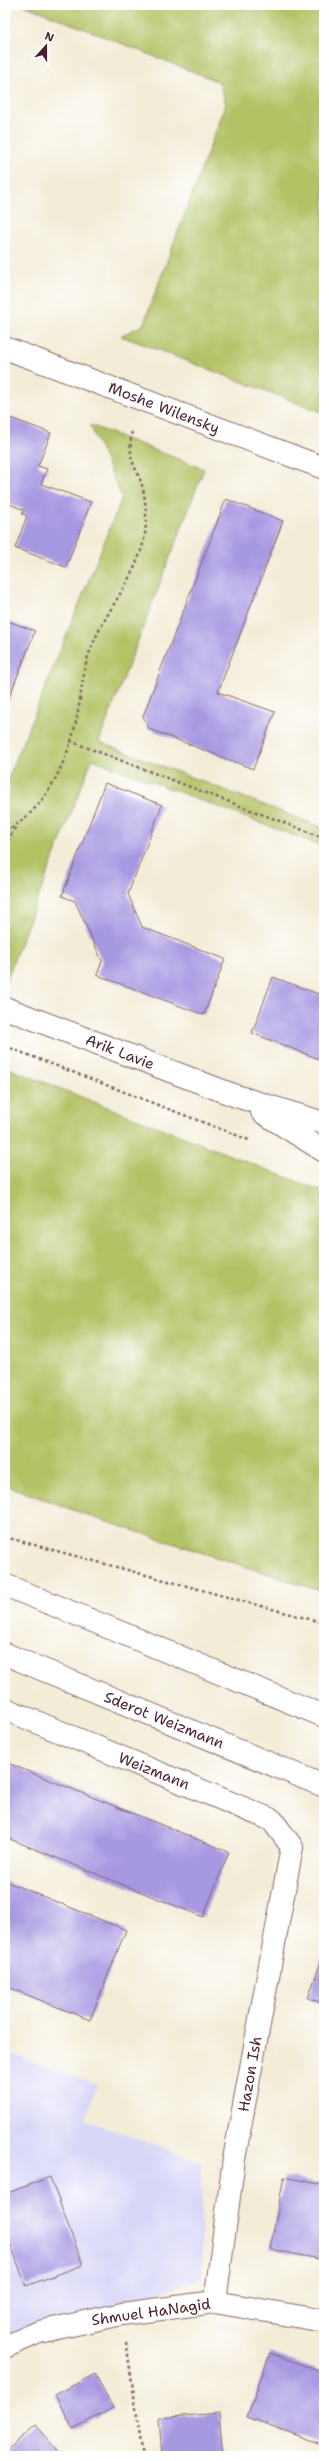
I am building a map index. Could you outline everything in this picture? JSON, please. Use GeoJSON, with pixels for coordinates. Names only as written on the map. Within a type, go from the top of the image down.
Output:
{"type":"FeatureCollection","features":[{"type":"Feature","properties":{"kind":"street","name":"Moshe Wilensky"},"geometry":{"type":"LineString","coordinates":[[5,348],[324,468]]}},
{"type":"Feature","properties":{"kind":"street","name":"Arik Lavie"},"geometry":{"type":"LineString","coordinates":[[5,1008],[236,1096],[324,1123]]}},
{"type":"Feature","properties":{"kind":"street","name":"Arik Lavie"},"geometry":{"type":"LineString","coordinates":[[236,1096],[324,1151]]}},
{"type":"Feature","properties":{"kind":"street"},"geometry":{"type":"LineString","coordinates":[[5,1585],[324,1716]]}},
{"type":"Feature","properties":{"kind":"street","name":"Sderot Weizmann"},"geometry":{"type":"LineString","coordinates":[[5,1654],[324,1786]]}},
{"type":"Feature","properties":{"kind":"street","name":"Weizmann"},"geometry":{"type":"LineString","coordinates":[[5,1709],[272,1820],[292,1847]]}},
{"type":"Feature","properties":{"kind":"street","name":"Hazon Ish"},"geometry":{"type":"LineString","coordinates":[[215,2302],[234,2159],[292,1847]]}},
{"type":"Feature","properties":{"kind":"street","name":"Shmuel HaNagid"},"geometry":{"type":"LineString","coordinates":[[5,2347],[39,2332],[122,2314],[215,2302],[324,2322]]}},
{"type":"Feature","properties":{"kind":"path"},"geometry":{"type":"LineString","coordinates":[[5,831],[16,826],[26,818],[45,795],[70,741],[77,715],[82,680],[92,645],[134,566],[145,534],[144,497],[131,454],[132,429]]}},
{"type":"Feature","properties":{"kind":"path"},"geometry":{"type":"LineString","coordinates":[[70,741],[324,838]]}},
{"type":"Feature","properties":{"kind":"path"},"geometry":{"type":"LineString","coordinates":[[5,846],[16,826]]}},
{"type":"Feature","properties":{"kind":"path"},"geometry":{"type":"LineString","coordinates":[[5,1046],[256,1142]]}},
{"type":"Feature","properties":{"kind":"path"},"geometry":{"type":"LineString","coordinates":[[5,1537],[324,1623]]}},
{"type":"Feature","properties":{"kind":"path"},"geometry":{"type":"LineString","coordinates":[[122,2314],[143,2456]]}},
{"type":"Feature","properties":{"kind":"shaded area"},"geometry":{"type":"Polygon","coordinates":[[[5,2052],[97,2084],[85,2120],[201,2162],[202,2279],[5,2336],[5,2052]]]}},
{"type":"Feature","properties":{"kind":"green space"},"geometry":{"type":"Polygon","coordinates":[[[24,5],[324,5],[324,413],[121,336],[143,325],[226,104],[219,82],[24,5]]]}},
{"type":"Feature","properties":{"kind":"green space"},"geometry":{"type":"Polygon","coordinates":[[[90,425],[204,469],[99,742],[324,828],[324,847],[92,759],[5,983],[5,778],[8,779],[122,498],[90,425]]]}},
{"type":"Feature","properties":{"kind":"green space"},"geometry":{"type":"Polygon","coordinates":[[[5,1067],[324,1192],[324,1592],[95,1518],[5,1485],[5,1067]]]}},
{"type":"Feature","properties":{"kind":"building"},"geometry":{"type":"Polygon","coordinates":[[[5,416],[51,433],[38,466],[47,469],[41,484],[91,502],[66,567],[15,548],[27,516],[22,514],[24,510],[5,502],[5,487],[9,481],[5,479],[5,416]]]}},
{"type":"Feature","properties":{"kind":"building"},"geometry":{"type":"Polygon","coordinates":[[[226,499],[283,521],[218,692],[275,712],[253,769],[149,729],[143,716],[226,499]]]}},
{"type":"Feature","properties":{"kind":"building"},"geometry":{"type":"Polygon","coordinates":[[[5,620],[35,631],[5,708],[5,620]]]}},
{"type":"Feature","properties":{"kind":"building"},"geometry":{"type":"Polygon","coordinates":[[[105,783],[162,805],[128,894],[142,927],[225,959],[204,1015],[97,975],[102,961],[75,901],[62,896],[105,783]]]}},
{"type":"Feature","properties":{"kind":"building"},"geometry":{"type":"Polygon","coordinates":[[[273,977],[324,996],[324,1061],[252,1033],[273,977]]]}},
{"type":"Feature","properties":{"kind":"building"},"geometry":{"type":"Polygon","coordinates":[[[5,1762],[229,1852],[203,1917],[5,1837],[5,1762]]]}},
{"type":"Feature","properties":{"kind":"building"},"geometry":{"type":"Polygon","coordinates":[[[5,1881],[126,1930],[90,2020],[5,1986],[5,1881]]]}},
{"type":"Feature","properties":{"kind":"building"},"geometry":{"type":"Polygon","coordinates":[[[324,1953],[324,2004],[308,1998],[324,1953]]]}},
{"type":"Feature","properties":{"kind":"building"},"geometry":{"type":"Polygon","coordinates":[[[50,2177],[83,2265],[26,2286],[5,2229],[5,2194],[50,2177]]]}},
{"type":"Feature","properties":{"kind":"building"},"geometry":{"type":"Polygon","coordinates":[[[284,2177],[324,2185],[324,2260],[270,2249],[284,2177]]]}},
{"type":"Feature","properties":{"kind":"building"},"geometry":{"type":"Polygon","coordinates":[[[270,2353],[324,2373],[324,2445],[247,2417],[270,2353]]]}},
{"type":"Feature","properties":{"kind":"building"},"geometry":{"type":"Polygon","coordinates":[[[95,2374],[113,2408],[73,2429],[55,2395],[95,2374]]]}},
{"type":"Feature","properties":{"kind":"building"},"geometry":{"type":"Polygon","coordinates":[[[219,2413],[223,2456],[162,2456],[159,2418],[219,2413]]]}},
{"type":"Feature","properties":{"kind":"building"},"geometry":{"type":"Polygon","coordinates":[[[36,2425],[63,2456],[5,2456],[5,2452],[36,2425]]]}}]}
